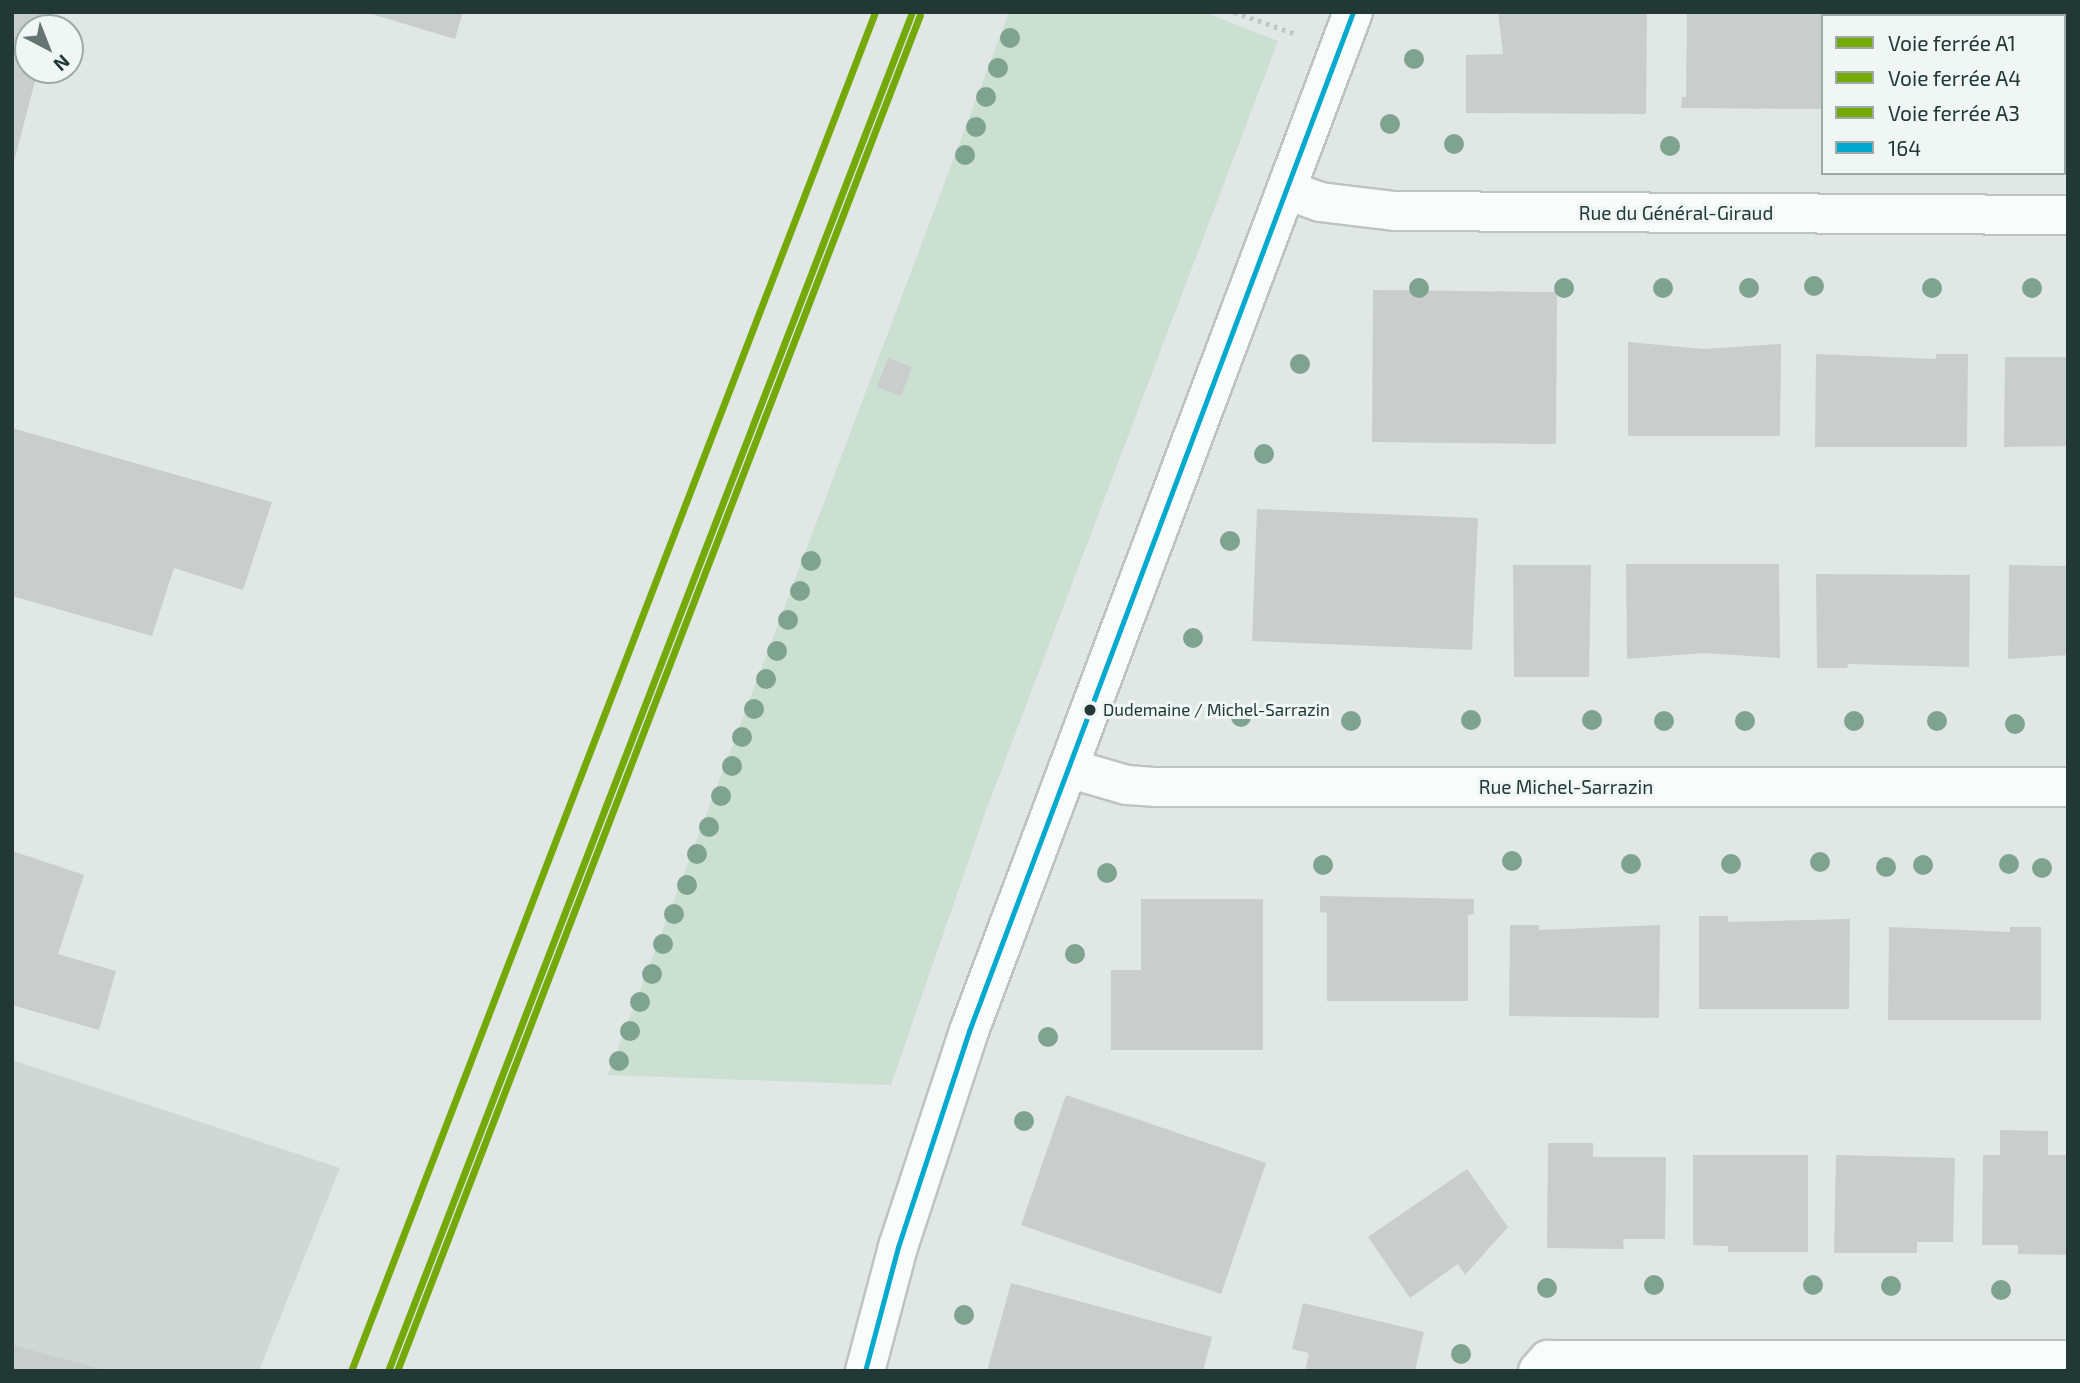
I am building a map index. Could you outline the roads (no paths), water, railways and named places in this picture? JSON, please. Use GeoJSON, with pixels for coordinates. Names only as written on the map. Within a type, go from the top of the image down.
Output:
{"type":"FeatureCollection","features":[{"type":"Feature","properties":{"kind":"street"},"geometry":{"type":"LineString","coordinates":[[865,1371],[940,1111],[1353,12]]}},
{"type":"Feature","properties":{"kind":"street","name":"Rue du Général-Giraud"},"geometry":{"type":"LineString","coordinates":[[1287,190],[1320,202],[1394,211],[2068,215]]}},
{"type":"Feature","properties":{"kind":"street","name":"Rue Michel-Sarrazin"},"geometry":{"type":"LineString","coordinates":[[1068,768],[1127,786],[1157,787],[2068,787]]}},
{"type":"Feature","properties":{"kind":"street"},"geometry":{"type":"LineString","coordinates":[[1538,1371],[1548,1360],[2068,1360]]}},
{"type":"Feature","properties":{"kind":"rail line","name":"A1"},"geometry":{"type":"LineString","coordinates":[[351,1371],[875,12]]}},
{"type":"Feature","properties":{"kind":"rail line","name":"A4"},"geometry":{"type":"LineString","coordinates":[[388,1371],[912,12]]}},
{"type":"Feature","properties":{"kind":"rail line","name":"A3"},"geometry":{"type":"LineString","coordinates":[[397,1371],[920,15]]}},
{"type":"Feature","properties":{"kind":"place","name":"Dudemaine / Michel-Sarrazin"},"geometry":{"type":"Point","coordinates":[1090,710]}}]}
